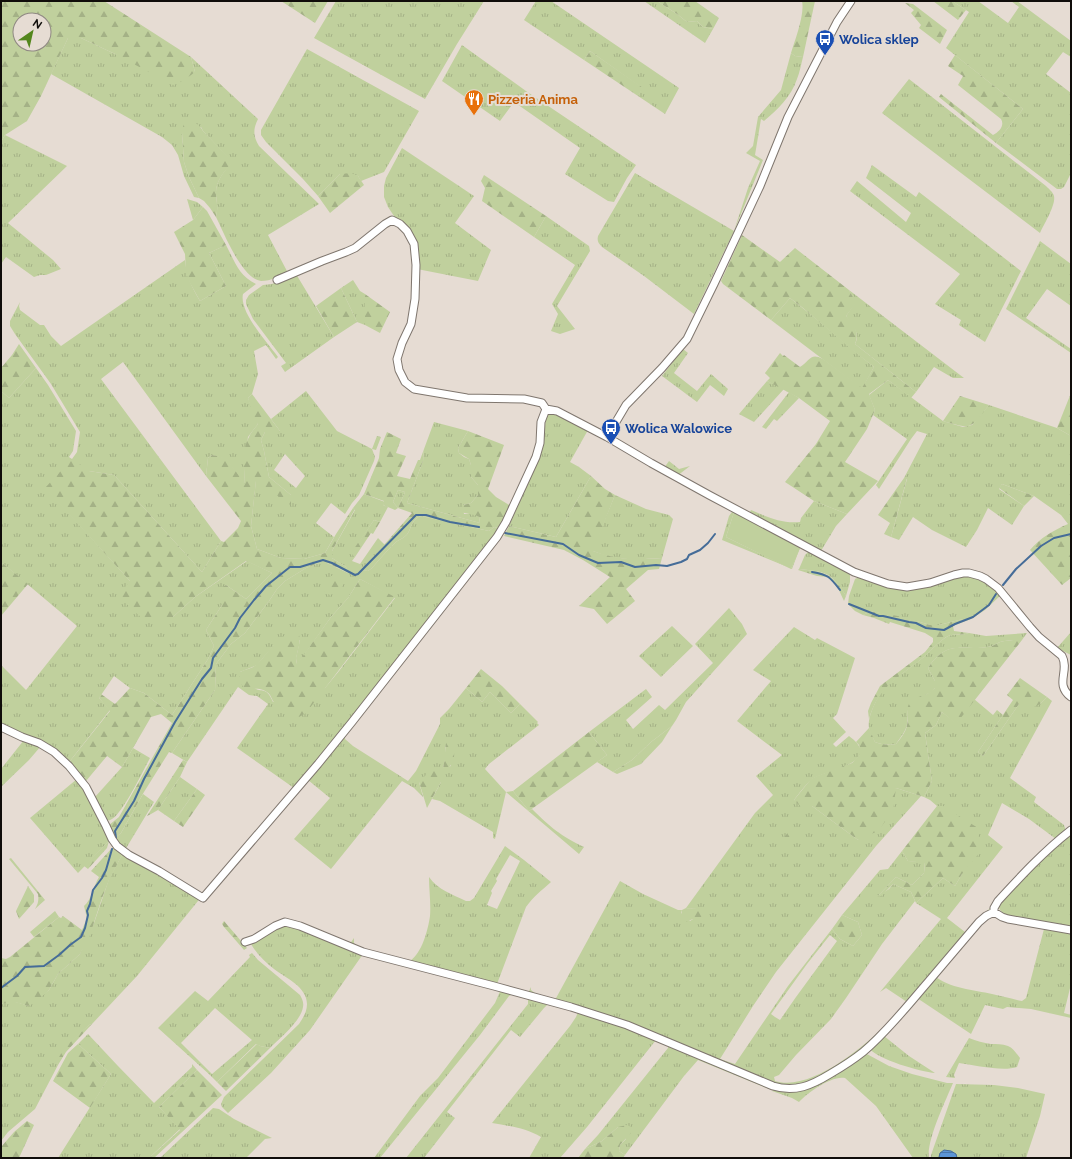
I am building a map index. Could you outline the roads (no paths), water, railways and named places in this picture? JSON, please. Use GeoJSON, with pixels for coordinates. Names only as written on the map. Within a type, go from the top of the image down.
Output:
{"type":"FeatureCollection","features":[{"type":"Feature","properties":{"kind":"street"},"geometry":{"type":"LineString","coordinates":[[607,437],[626,405],[662,368],[687,339],[760,186],[788,117],[837,22],[851,1]]}},
{"type":"Feature","properties":{"kind":"street"},"geometry":{"type":"LineString","coordinates":[[277,280],[349,251],[392,220],[400,224],[407,231],[414,244],[416,265],[415,299],[411,324],[402,343],[397,359],[405,382],[414,389],[467,398],[524,399],[542,403],[546,409],[556,411],[607,437],[709,495],[854,572],[888,584],[907,587],[922,585],[963,573],[974,574],[986,580],[1003,593],[1038,636],[1062,656],[1065,665],[1062,685],[1065,691],[1071,696]]}},
{"type":"Feature","properties":{"kind":"street"},"geometry":{"type":"LineString","coordinates":[[1,727],[39,743],[54,752],[69,766],[86,787],[117,846],[130,856],[159,871],[203,898],[323,758],[497,537],[506,522],[536,457],[540,443],[541,422],[546,409]]}},
{"type":"Feature","properties":{"kind":"street"},"geometry":{"type":"LineString","coordinates":[[994,912],[994,908],[998,902],[1030,866],[1071,830]]}},
{"type":"Feature","properties":{"kind":"street"},"geometry":{"type":"LineString","coordinates":[[994,912],[1008,919],[1071,930]]}},
{"type":"Feature","properties":{"kind":"street"},"geometry":{"type":"LineString","coordinates":[[245,942],[254,939],[275,926],[285,922],[300,926],[363,952],[571,1007],[627,1025],[773,1086],[791,1089],[806,1086],[823,1078],[850,1062],[864,1051],[905,1009],[979,922],[994,912]]}},
{"type":"Feature","properties":{"kind":"water"},"geometry":{"type":"Polygon","coordinates":[[[944,1150],[951,1151],[956,1154],[957,1158],[939,1157],[940,1153],[944,1150]]]}},
{"type":"Feature","properties":{"kind":"waterway"},"geometry":{"type":"LineString","coordinates":[[116,838],[115,831],[134,801],[144,779],[175,722],[202,679],[211,668],[213,658],[235,628],[240,618],[266,586],[290,567],[300,567],[323,560],[355,575],[358,574],[416,515],[426,515],[450,522],[479,527]]}},
{"type":"Feature","properties":{"kind":"waterway"},"geometry":{"type":"LineString","coordinates":[[505,533],[563,544],[579,555],[598,563],[621,562],[635,567],[656,565],[667,566],[681,562],[687,559],[689,555],[700,550],[715,534]]}},
{"type":"Feature","properties":{"kind":"waterway"},"geometry":{"type":"LineString","coordinates":[[1003,585],[1016,569],[1041,546],[1054,538],[1071,534]]}},
{"type":"Feature","properties":{"kind":"waterway"},"geometry":{"type":"LineString","coordinates":[[812,572],[829,577],[840,590]]}},
{"type":"Feature","properties":{"kind":"waterway"},"geometry":{"type":"LineString","coordinates":[[849,604],[879,616],[916,623],[926,628],[944,630],[973,617],[989,605],[996,594]]}},
{"type":"Feature","properties":{"kind":"waterway"},"geometry":{"type":"LineString","coordinates":[[1,988],[17,976],[25,967],[44,966],[81,937],[85,928],[88,915],[87,911],[93,890],[106,870],[112,849]]}},
{"type":"Feature","properties":{"kind":"place","name":"Wolica sklep"},"geometry":{"type":"Point","coordinates":[825,56]}},
{"type":"Feature","properties":{"kind":"place","name":"Pizzeria Anima"},"geometry":{"type":"Point","coordinates":[474,116]}},
{"type":"Feature","properties":{"kind":"place","name":"Wolica Walowice"},"geometry":{"type":"Point","coordinates":[611,445]}}]}
